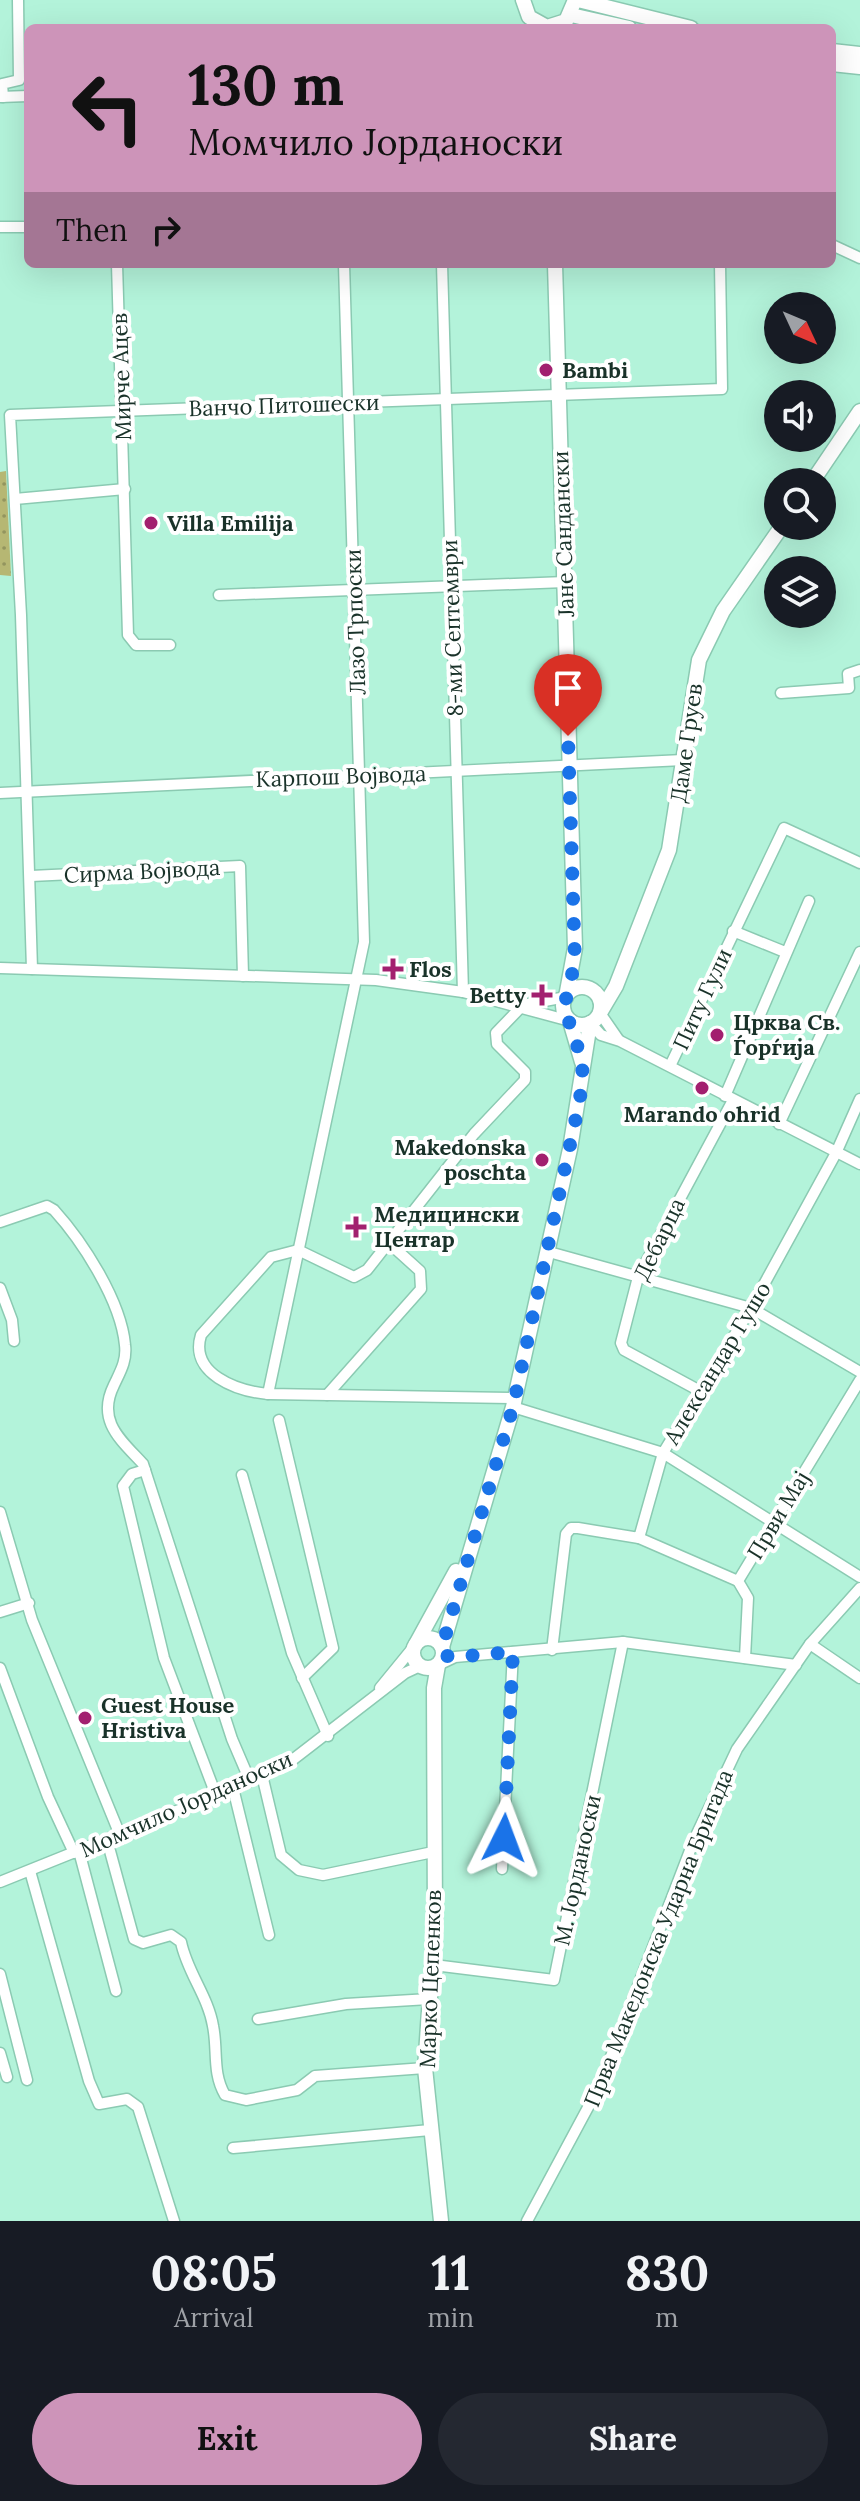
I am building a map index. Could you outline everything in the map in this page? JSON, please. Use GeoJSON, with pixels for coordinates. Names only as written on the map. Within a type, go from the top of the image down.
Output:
{"type":"FeatureCollection","features":[{"type":"Feature","properties":{"kind":"street"},"geometry":{"type":"LineString","coordinates":[[18,0],[19,80],[2,84],[1,97],[24,96]]}},
{"type":"Feature","properties":{"kind":"street"},"geometry":{"type":"LineString","coordinates":[[520,1],[529,17],[544,24]]}},
{"type":"Feature","properties":{"kind":"street"},"geometry":{"type":"LineString","coordinates":[[553,24],[575,5]]}},
{"type":"Feature","properties":{"kind":"street"},"geometry":{"type":"LineString","coordinates":[[575,5],[620,24]]}},
{"type":"Feature","properties":{"kind":"street"},"geometry":{"type":"LineString","coordinates":[[575,5],[671,24]]}},
{"type":"Feature","properties":{"kind":"street"},"geometry":{"type":"LineString","coordinates":[[836,51],[860,54]]}},
{"type":"Feature","properties":{"kind":"street"},"geometry":{"type":"LineString","coordinates":[[836,64],[860,67]]}},
{"type":"Feature","properties":{"kind":"street"},"geometry":{"type":"LineString","coordinates":[[0,227],[24,227]]}},
{"type":"Feature","properties":{"kind":"street"},"geometry":{"type":"LineString","coordinates":[[836,247],[860,258]]}},
{"type":"Feature","properties":{"kind":"street","name":"Мирче Ацев"},"geometry":{"type":"LineString","coordinates":[[117,268],[128,635],[136,645],[170,645]]}},
{"type":"Feature","properties":{"kind":"street","name":"Лазо Трпоски"},"geometry":{"type":"LineString","coordinates":[[268,1394],[364,942],[344,268]]}},
{"type":"Feature","properties":{"kind":"street","name":"8-ми Септември"},"geometry":{"type":"LineString","coordinates":[[442,268],[463,992]]}},
{"type":"Feature","properties":{"kind":"street","name":"Јане Сандански"},"geometry":{"type":"LineString","coordinates":[[555,268],[575,962],[566,997]]}},
{"type":"Feature","properties":{"kind":"street"},"geometry":{"type":"LineString","coordinates":[[558,395],[722,389],[720,268]]}},
{"type":"Feature","properties":{"kind":"street","name":"Ванчо Питошески"},"geometry":{"type":"LineString","coordinates":[[5,430],[10,415],[558,395]]}},
{"type":"Feature","properties":{"kind":"street"},"geometry":{"type":"LineString","coordinates":[[821,468],[860,411]]}},
{"type":"Feature","properties":{"kind":"street"},"geometry":{"type":"LineString","coordinates":[[5,430],[15,499],[32,969]]}},
{"type":"Feature","properties":{"kind":"street"},"geometry":{"type":"LineString","coordinates":[[15,499],[125,489]]}},
{"type":"Feature","properties":{"kind":"street","name":"Даме Груев"},"geometry":{"type":"LineString","coordinates":[[595,1018],[609,1000],[669,850],[699,660],[723,611],[772,540]]}},
{"type":"Feature","properties":{"kind":"street"},"geometry":{"type":"LineString","coordinates":[[219,595],[565,582]]}},
{"type":"Feature","properties":{"kind":"street"},"geometry":{"type":"LineString","coordinates":[[781,693],[849,688],[848,674],[860,670]]}},
{"type":"Feature","properties":{"kind":"street","name":"Карпош Војвода"},"geometry":{"type":"LineString","coordinates":[[0,793],[683,760]]}},
{"type":"Feature","properties":{"kind":"street","name":"Питу Гули"},"geometry":{"type":"LineString","coordinates":[[670,1066],[784,828],[860,863]]}},
{"type":"Feature","properties":{"kind":"street","name":"Сирма Војвода"},"geometry":{"type":"LineString","coordinates":[[31,876],[240,866],[243,976]]}},
{"type":"Feature","properties":{"kind":"street"},"geometry":{"type":"LineString","coordinates":[[729,1098],[785,952],[809,901]]}},
{"type":"Feature","properties":{"kind":"street","name":"Питу Гули"},"geometry":{"type":"LineString","coordinates":[[733,931],[785,952]]}},
{"type":"Feature","properties":{"kind":"street"},"geometry":{"type":"LineString","coordinates":[[779,1124],[860,952]]}},
{"type":"Feature","properties":{"kind":"street","name":"Јане Сандански"},"geometry":{"type":"LineString","coordinates":[[575,962],[588,988]]}},
{"type":"Feature","properties":{"kind":"street"},"geometry":{"type":"LineString","coordinates":[[0,968],[357,978],[463,992],[523,1005],[580,1025],[595,1018]]}},
{"type":"Feature","properties":{"kind":"street"},"geometry":{"type":"LineString","coordinates":[[619,974],[609,983],[575,989],[566,997],[523,1005],[496,1033],[495,1039],[525,1072],[525,1080],[474,1134],[367,1270],[354,1277],[298,1250],[271,1257],[201,1335],[197,1348],[199,1359],[226,1384],[268,1394],[514,1402],[663,1453],[860,1577]]}},
{"type":"Feature","properties":{"kind":"street"},"geometry":{"type":"LineString","coordinates":[[374,1696],[437,1659],[514,1402],[549,1252],[580,1099],[583,1063],[600,1001],[588,988]]}},
{"type":"Feature","properties":{"kind":"street"},"geometry":{"type":"LineString","coordinates":[[566,997],[564,1007],[583,1063]]}},
{"type":"Feature","properties":{"kind":"street"},"geometry":{"type":"LineString","coordinates":[[595,1018],[595,1031],[608,1038]]}},
{"type":"Feature","properties":{"kind":"street"},"geometry":{"type":"LineString","coordinates":[[595,1018],[620,1041]]}},
{"type":"Feature","properties":{"kind":"street"},"geometry":{"type":"LineString","coordinates":[[587,1048],[608,1038]]}},
{"type":"Feature","properties":{"kind":"street","name":"Питу Гули"},"geometry":{"type":"LineString","coordinates":[[608,1038],[620,1041],[860,1164]]}},
{"type":"Feature","properties":{"kind":"street","name":"Дебарца"},"geometry":{"type":"LineString","coordinates":[[700,1391],[624,1350],[621,1343],[638,1277],[729,1098]]}},
{"type":"Feature","properties":{"kind":"street"},"geometry":{"type":"LineString","coordinates":[[836,1153],[860,1099]]}},
{"type":"Feature","properties":{"kind":"street","name":"Александар Гушо"},"geometry":{"type":"LineString","coordinates":[[639,1538],[663,1453],[751,1308],[836,1153]]}},
{"type":"Feature","properties":{"kind":"street"},"geometry":{"type":"LineString","coordinates":[[0,1222],[47,1206],[54,1210],[110,1295],[121,1320],[126,1348],[123,1369],[110,1396],[109,1423],[112,1432],[145,1470],[232,1739],[250,1781]]}},
{"type":"Feature","properties":{"kind":"street"},"geometry":{"type":"LineString","coordinates":[[327,1395],[421,1289],[420,1271],[389,1243]]}},
{"type":"Feature","properties":{"kind":"street"},"geometry":{"type":"LineString","coordinates":[[549,1252],[751,1308],[860,1372]]}},
{"type":"Feature","properties":{"kind":"street"},"geometry":{"type":"LineString","coordinates":[[0,1288],[12,1320],[14,1341]]}},
{"type":"Feature","properties":{"kind":"street","name":"Први Мај"},"geometry":{"type":"LineString","coordinates":[[745,1658],[748,1598],[738,1581],[860,1380]]}},
{"type":"Feature","properties":{"kind":"street"},"geometry":{"type":"LineString","coordinates":[[279,1420],[333,1648],[302,1678]]}},
{"type":"Feature","properties":{"kind":"street"},"geometry":{"type":"LineString","coordinates":[[145,1470],[132,1474],[123,1486],[164,1658],[216,1795]]}},
{"type":"Feature","properties":{"kind":"street"},"geometry":{"type":"LineString","coordinates":[[242,1475],[302,1678],[328,1736]]}},
{"type":"Feature","properties":{"kind":"street"},"geometry":{"type":"LineString","coordinates":[[0,1512],[29,1603],[81,1743],[120,1835]]}},
{"type":"Feature","properties":{"kind":"street"},"geometry":{"type":"LineString","coordinates":[[552,1650],[566,1534],[571,1528],[639,1538],[738,1581]]}},
{"type":"Feature","properties":{"kind":"street"},"geometry":{"type":"LineString","coordinates":[[374,1696],[416,1644],[473,1539]]}},
{"type":"Feature","properties":{"kind":"street","name":"Прва Македонска Ударна Бригада"},"geometry":{"type":"LineString","coordinates":[[527,2221],[600,2085],[711,1799],[737,1749],[810,1644],[860,1588]]}},
{"type":"Feature","properties":{"kind":"street"},"geometry":{"type":"LineString","coordinates":[[0,1612],[29,1603]]}},
{"type":"Feature","properties":{"kind":"street"},"geometry":{"type":"LineString","coordinates":[[416,1644],[430,1638],[437,1659]]}},
{"type":"Feature","properties":{"kind":"street"},"geometry":{"type":"LineString","coordinates":[[416,1644],[414,1658],[437,1659],[623,1642],[796,1665]]}},
{"type":"Feature","properties":{"kind":"street","name":"М. Јорданоски"},"geometry":{"type":"LineString","coordinates":[[434,1965],[554,1980],[623,1642]]}},
{"type":"Feature","properties":{"kind":"street"},"geometry":{"type":"LineString","coordinates":[[810,1644],[860,1678]]}},
{"type":"Feature","properties":{"kind":"street"},"geometry":{"type":"LineString","coordinates":[[502,1869],[513,1652]]}},
{"type":"Feature","properties":{"kind":"street","name":"Марко Цепенков"},"geometry":{"type":"LineString","coordinates":[[437,1659],[434,1688],[434,1965],[425,2068],[441,2221]]}},
{"type":"Feature","properties":{"kind":"street"},"geometry":{"type":"LineString","coordinates":[[0,1668],[48,1797],[76,1852],[116,1991]]}},
{"type":"Feature","properties":{"kind":"street","name":"Момчило Јорданоски"},"geometry":{"type":"LineString","coordinates":[[0,1882],[250,1781],[291,1761],[328,1736],[374,1696]]}},
{"type":"Feature","properties":{"kind":"street"},"geometry":{"type":"LineString","coordinates":[[262,1775],[281,1855],[299,1870],[323,1875],[433,1852]]}},
{"type":"Feature","properties":{"kind":"street"},"geometry":{"type":"LineString","coordinates":[[233,1788],[269,1935]]}},
{"type":"Feature","properties":{"kind":"street"},"geometry":{"type":"LineString","coordinates":[[107,1840],[134,1939],[139,1943],[171,1935],[181,1942],[185,1965],[197,1983],[213,2026],[213,2056],[225,2095],[246,2100],[297,2090],[315,2076],[425,2068]]}},
{"type":"Feature","properties":{"kind":"street"},"geometry":{"type":"LineString","coordinates":[[30,1871],[89,2081],[99,2104],[127,2099],[138,2107],[174,2221]]}},
{"type":"Feature","properties":{"kind":"street"},"geometry":{"type":"LineString","coordinates":[[0,1974],[27,2080]]}},
{"type":"Feature","properties":{"kind":"street"},"geometry":{"type":"LineString","coordinates":[[258,2019],[346,2004],[429,1999]]}},
{"type":"Feature","properties":{"kind":"street"},"geometry":{"type":"LineString","coordinates":[[0,2053],[7,2077]]}},
{"type":"Feature","properties":{"kind":"street"},"geometry":{"type":"LineString","coordinates":[[233,2148],[430,2130]]}},
{"type":"Feature","properties":{"kind":"green space"},"geometry":{"type":"Polygon","coordinates":[[[6,471],[11,576],[0,575],[0,472],[6,471]]]}},
{"type":"Feature","properties":{"kind":"place","name":"Bambi"},"geometry":{"type":"Point","coordinates":[546,370]}},
{"type":"Feature","properties":{"kind":"place","name":"Villa Emilija"},"geometry":{"type":"Point","coordinates":[151,523]}},
{"type":"Feature","properties":{"kind":"place","name":"Flos"},"geometry":{"type":"Point","coordinates":[393,969]}},
{"type":"Feature","properties":{"kind":"place","name":"Betty"},"geometry":{"type":"Point","coordinates":[542,995]}},
{"type":"Feature","properties":{"kind":"place","name":"Црква Св. Ѓoрѓијa"},"geometry":{"type":"Point","coordinates":[717,1035]}},
{"type":"Feature","properties":{"kind":"place","name":"Marando ohrid"},"geometry":{"type":"Point","coordinates":[702,1088]}},
{"type":"Feature","properties":{"kind":"place","name":"Makedonska poschta"},"geometry":{"type":"Point","coordinates":[542,1160]}},
{"type":"Feature","properties":{"kind":"place","name":"Медицински Центар"},"geometry":{"type":"Point","coordinates":[356,1227]}},
{"type":"Feature","properties":{"kind":"place","name":"Guest House Hristiva"},"geometry":{"type":"Point","coordinates":[85,1718]}},
{"type":"Feature","properties":{"kind":"route"},"geometry":{"type":"LineString","coordinates":[[504,1838],[513,1652],[455,1657],[447,1656],[442,1647],[513,1407],[580,1099],[583,1063],[564,1007],[575,962],[568,736]]}}]}
